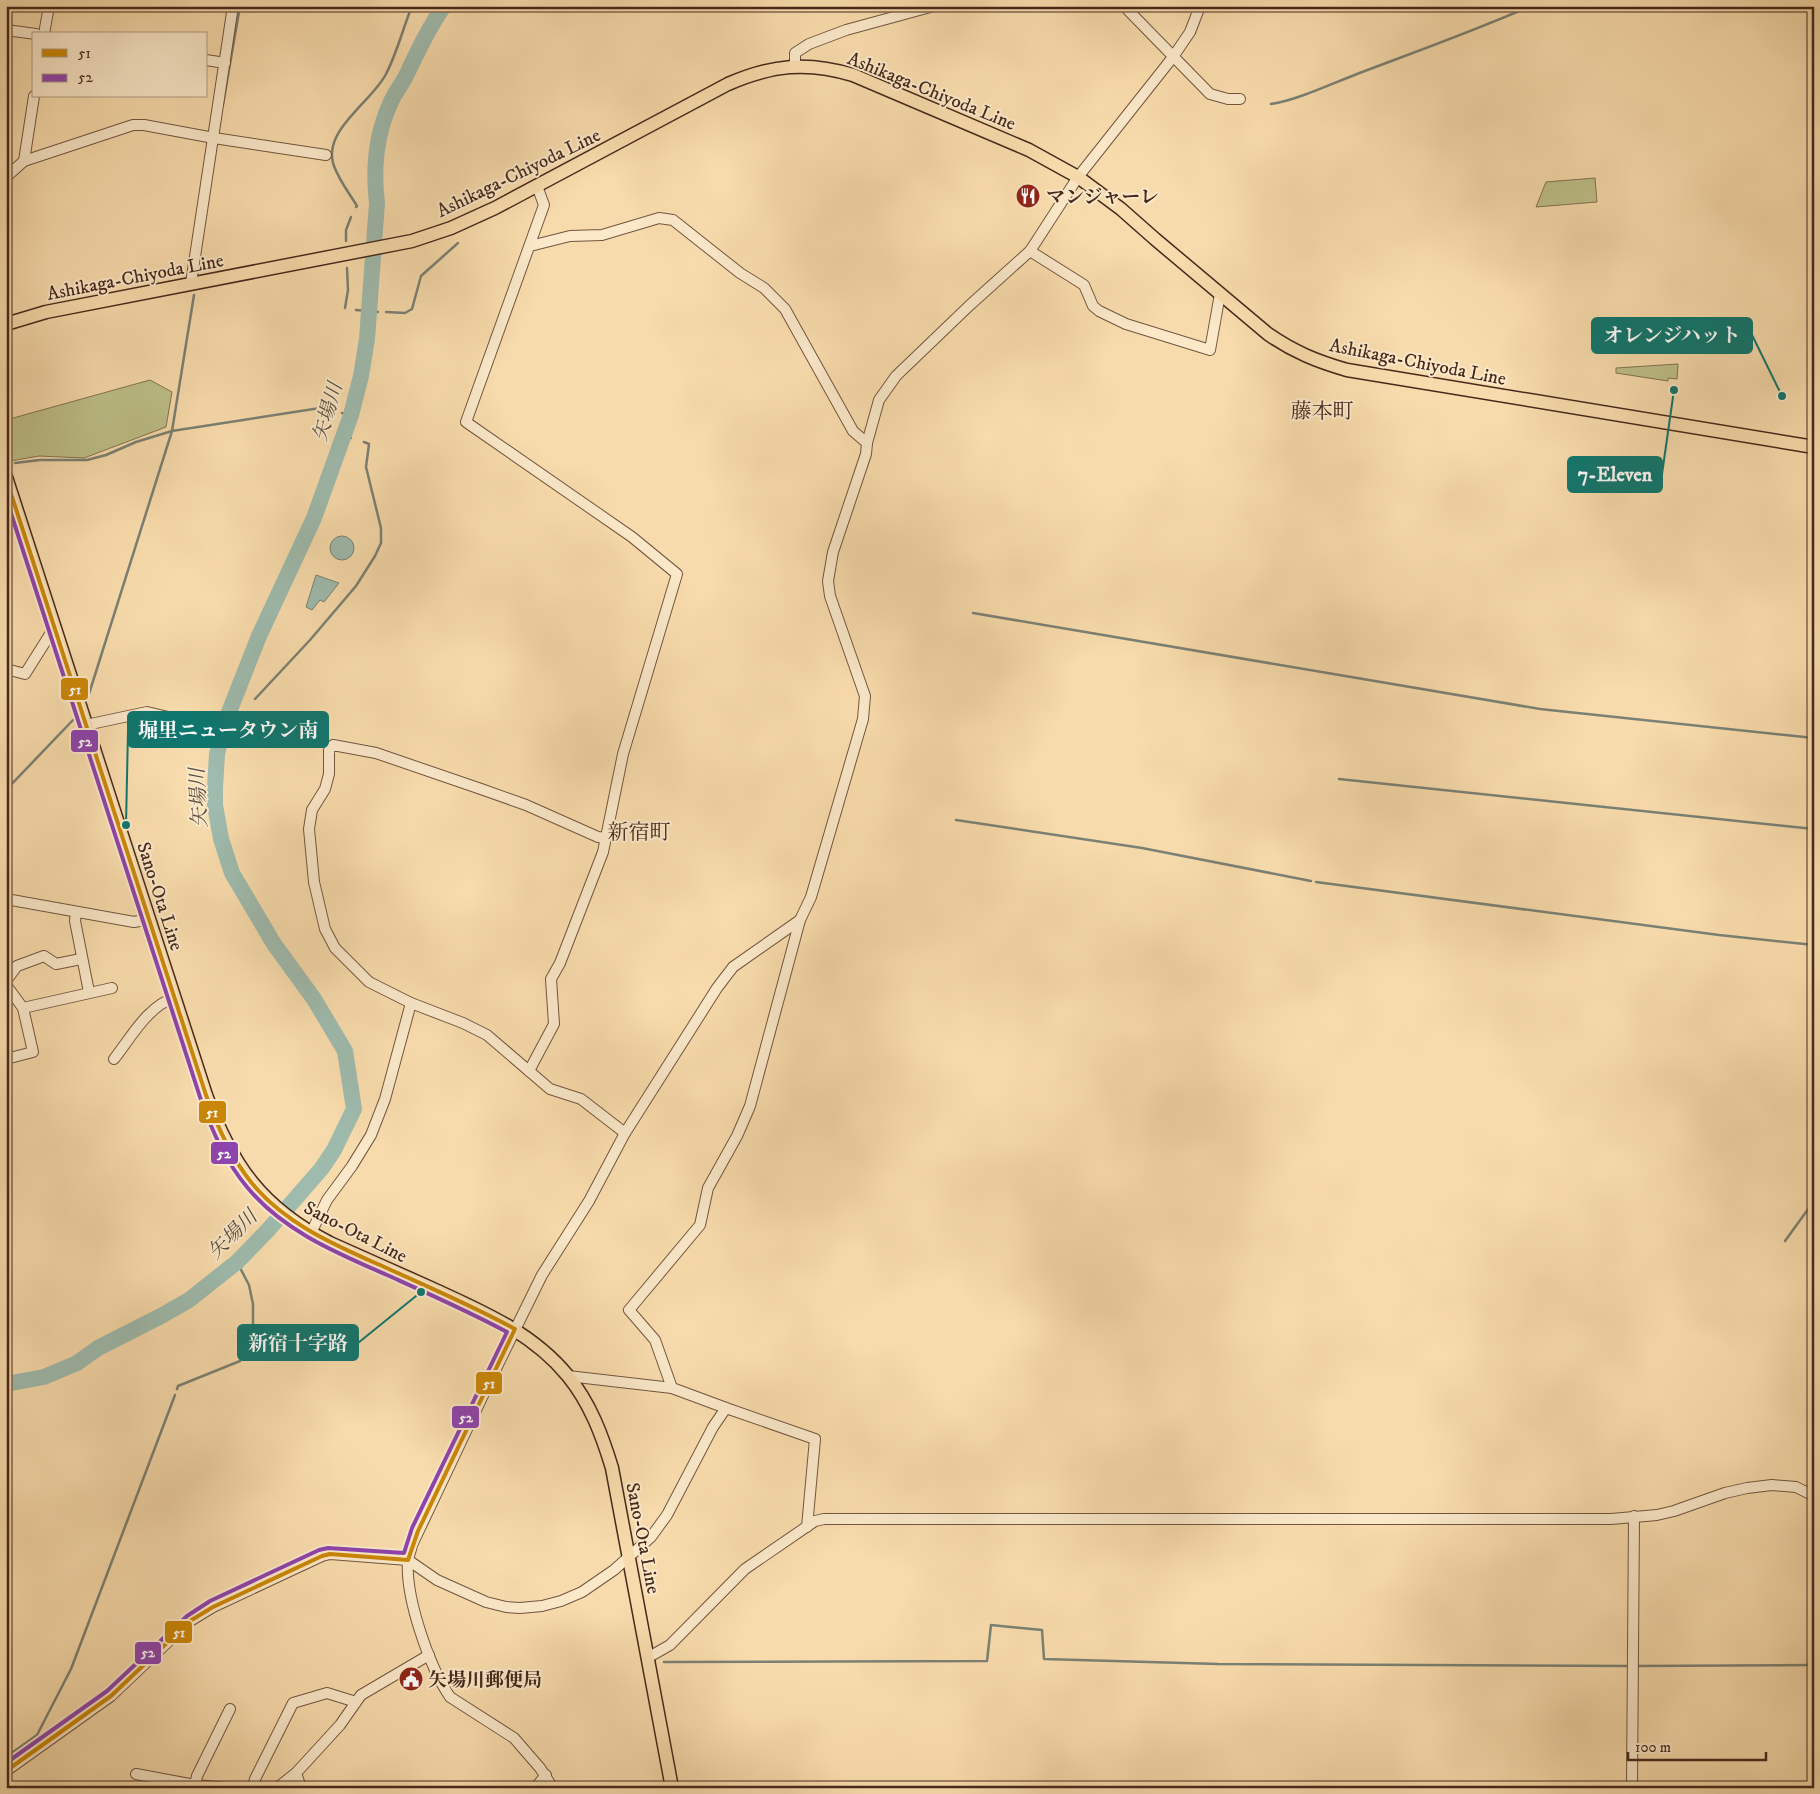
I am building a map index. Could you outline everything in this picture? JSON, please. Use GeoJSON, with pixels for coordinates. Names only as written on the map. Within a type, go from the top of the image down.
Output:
{"type":"FeatureCollection","features":[{"type":"Feature","properties":{"kind":"main road","name":"Ashikaga-Chiyoda Line"},"geometry":{"type":"LineString","coordinates":[[6,324],[46,312],[412,241],[451,228],[538,186],[728,84],[762,71],[794,66],[821,68],[853,75],[1029,150],[1078,177],[1121,209],[1155,240],[1268,334],[1311,359],[1347,370],[1814,447]]}},
{"type":"Feature","properties":{"kind":"main road","name":"Sano-Ota Line"},"geometry":{"type":"LineString","coordinates":[[6,477],[206,1095],[224,1141],[238,1165],[256,1187],[274,1206],[293,1221],[311,1233],[480,1310],[515,1329],[555,1361],[568,1376],[595,1419],[616,1488],[672,1788]]}},
{"type":"Feature","properties":{"kind":"street"},"geometry":{"type":"LineString","coordinates":[[44,32],[49,6]]}},
{"type":"Feature","properties":{"kind":"street"},"geometry":{"type":"LineString","coordinates":[[191,283],[233,6]]}},
{"type":"Feature","properties":{"kind":"street"},"geometry":{"type":"LineString","coordinates":[[794,66],[795,53],[809,44],[846,30],[934,6]]}},
{"type":"Feature","properties":{"kind":"street"},"geometry":{"type":"LineString","coordinates":[[1124,6],[1210,94],[1228,100],[1240,99]]}},
{"type":"Feature","properties":{"kind":"street"},"geometry":{"type":"LineString","coordinates":[[672,1388],[655,1340],[629,1310],[700,1225],[708,1188],[737,1136],[750,1106],[800,920],[811,897],[863,718],[865,696],[830,596],[828,581],[833,552],[866,454],[867,443],[879,400],[896,376],[1030,251],[1078,177],[1173,57],[1190,32],[1200,6]]}},
{"type":"Feature","properties":{"kind":"street"},"geometry":{"type":"LineString","coordinates":[[6,30],[32,33]]}},
{"type":"Feature","properties":{"kind":"street"},"geometry":{"type":"LineString","coordinates":[[208,60],[225,63]]}},
{"type":"Feature","properties":{"kind":"street"},"geometry":{"type":"LineString","coordinates":[[24,162],[34,98]]}},
{"type":"Feature","properties":{"kind":"street"},"geometry":{"type":"LineString","coordinates":[[6,178],[24,162],[133,125],[156,127],[326,155]]}},
{"type":"Feature","properties":{"kind":"street"},"geometry":{"type":"LineString","coordinates":[[529,1071],[554,1024],[551,979],[560,963],[603,852],[623,754],[678,574],[632,537],[466,422],[544,205],[538,186]]}},
{"type":"Feature","properties":{"kind":"street"},"geometry":{"type":"LineString","coordinates":[[530,246],[570,236],[602,235],[659,218],[673,220],[740,273],[764,288],[785,309],[854,431],[867,443]]}},
{"type":"Feature","properties":{"kind":"street"},"geometry":{"type":"LineString","coordinates":[[1030,251],[1084,285],[1093,306],[1099,311],[1126,324],[1210,350],[1220,294]]}},
{"type":"Feature","properties":{"kind":"street"},"geometry":{"type":"LineString","coordinates":[[6,669],[25,674],[54,628]]}},
{"type":"Feature","properties":{"kind":"street"},"geometry":{"type":"LineString","coordinates":[[86,725],[148,712],[198,724]]}},
{"type":"Feature","properties":{"kind":"street"},"geometry":{"type":"LineString","coordinates":[[606,838],[598,837],[526,804],[376,753],[331,746],[329,750],[330,769],[328,781],[312,810],[309,822],[314,882],[325,930],[342,957],[368,982],[411,1003],[463,1023],[487,1035],[550,1089],[581,1099],[625,1133]]}},
{"type":"Feature","properties":{"kind":"street"},"geometry":{"type":"LineString","coordinates":[[6,900],[134,922],[149,920]]}},
{"type":"Feature","properties":{"kind":"street"},"geometry":{"type":"LineString","coordinates":[[76,912],[75,921],[81,959],[89,992]]}},
{"type":"Feature","properties":{"kind":"street"},"geometry":{"type":"LineString","coordinates":[[550,1788],[546,1775],[514,1738],[450,1697],[444,1688],[429,1655],[411,1595],[408,1560],[412,1545],[542,1275],[589,1201],[625,1133],[717,988],[733,967],[800,920]]}},
{"type":"Feature","properties":{"kind":"street"},"geometry":{"type":"LineString","coordinates":[[6,1059],[33,1052],[23,1008],[6,983],[17,966],[44,956],[56,964],[81,959]]}},
{"type":"Feature","properties":{"kind":"street"},"geometry":{"type":"LineString","coordinates":[[23,1008],[112,988]]}},
{"type":"Feature","properties":{"kind":"street"},"geometry":{"type":"LineString","coordinates":[[114,1059],[137,1028],[162,1002],[175,998]]}},
{"type":"Feature","properties":{"kind":"street"},"geometry":{"type":"LineString","coordinates":[[311,1233],[327,1200],[352,1166],[371,1135],[385,1099],[411,1003]]}},
{"type":"Feature","properties":{"kind":"street"},"geometry":{"type":"LineString","coordinates":[[568,1376],[672,1388],[815,1439],[807,1527]]}},
{"type":"Feature","properties":{"kind":"street"},"geometry":{"type":"LineString","coordinates":[[6,1771],[112,1696],[179,1630],[213,1607],[322,1556],[330,1554],[408,1560],[437,1580],[486,1602],[520,1608],[552,1604],[573,1596],[608,1574],[629,1557],[659,1526],[726,1408]]}},
{"type":"Feature","properties":{"kind":"street"},"geometry":{"type":"LineString","coordinates":[[649,1657],[670,1645],[745,1569],[815,1521],[824,1519],[1612,1519],[1657,1515],[1725,1493],[1772,1485],[1796,1487],[1814,1496]]}},
{"type":"Feature","properties":{"kind":"street"},"geometry":{"type":"LineString","coordinates":[[1632,1788],[1634,1516]]}},
{"type":"Feature","properties":{"kind":"street"},"geometry":{"type":"LineString","coordinates":[[277,1788],[296,1773],[340,1725],[360,1694],[429,1655]]}},
{"type":"Feature","properties":{"kind":"street"},"geometry":{"type":"LineString","coordinates":[[253,1788],[255,1779],[293,1703],[327,1693],[356,1702]]}},
{"type":"Feature","properties":{"kind":"street"},"geometry":{"type":"LineString","coordinates":[[195,1785],[197,1776],[230,1709]]}},
{"type":"Feature","properties":{"kind":"street"},"geometry":{"type":"LineString","coordinates":[[296,1773],[301,1788]]}},
{"type":"Feature","properties":{"kind":"street"},"geometry":{"type":"LineString","coordinates":[[136,1774],[195,1785],[227,1788]]}},
{"type":"Feature","properties":{"kind":"street"},"geometry":{"type":"LineString","coordinates":[[535,1788],[546,1775]]}},
{"type":"Feature","properties":{"kind":"green space"},"geometry":{"type":"Polygon","coordinates":[[[1595,178],[1597,202],[1536,207],[1546,182],[1595,178]]]}},
{"type":"Feature","properties":{"kind":"green space"},"geometry":{"type":"Polygon","coordinates":[[[1678,364],[1677,379],[1668,378],[1668,381],[1616,373],[1616,368],[1678,364]]]}},
{"type":"Feature","properties":{"kind":"green space"},"geometry":{"type":"Polygon","coordinates":[[[150,380],[172,392],[166,427],[84,458],[39,456],[10,461],[6,450],[6,420],[150,380]]]}},
{"type":"Feature","properties":{"kind":"shaded area"},"geometry":{"type":"Polygon","coordinates":[[[342,536],[351,539],[354,548],[351,557],[342,560],[333,557],[330,548],[333,539],[342,536]]]}},
{"type":"Feature","properties":{"kind":"shaded area"},"geometry":{"type":"Polygon","coordinates":[[[316,575],[339,583],[324,602],[320,600],[312,610],[306,607],[316,575]]]}},
{"type":"Feature","properties":{"kind":"waterway"},"geometry":{"type":"LineString","coordinates":[[223,104],[240,6]]}},
{"type":"Feature","properties":{"kind":"waterway"},"geometry":{"type":"LineString","coordinates":[[356,207],[334,166],[332,153],[335,141],[350,117],[379,85],[386,74],[412,6]]}},
{"type":"Feature","properties":{"kind":"waterway","name":"矢場川"},"geometry":{"type":"LineString","coordinates":[[6,1384],[44,1377],[77,1363],[98,1348],[189,1300],[237,1262],[268,1230],[322,1168],[334,1150],[354,1109],[345,1051],[314,999],[274,944],[232,873],[221,839],[215,805],[217,754],[224,725],[259,636],[314,518],[351,415],[361,376],[367,339],[377,203],[375,178],[379,140],[385,116],[392,100],[429,30],[444,6]]}},
{"type":"Feature","properties":{"kind":"waterway"},"geometry":{"type":"LineString","coordinates":[[1271,104],[1314,91],[1531,6]]}},
{"type":"Feature","properties":{"kind":"waterway"},"geometry":{"type":"LineString","coordinates":[[346,241],[346,230],[351,217]]}},
{"type":"Feature","properties":{"kind":"waterway"},"geometry":{"type":"LineString","coordinates":[[386,312],[405,313],[412,309],[421,276],[458,243]]}},
{"type":"Feature","properties":{"kind":"waterway"},"geometry":{"type":"LineString","coordinates":[[345,308],[348,290],[347,268]]}},
{"type":"Feature","properties":{"kind":"waterway"},"geometry":{"type":"LineString","coordinates":[[88,697],[172,431],[194,295]]}},
{"type":"Feature","properties":{"kind":"waterway","name":"矢場川"},"geometry":{"type":"LineString","coordinates":[[356,310],[378,312]]}},
{"type":"Feature","properties":{"kind":"waterway"},"geometry":{"type":"LineString","coordinates":[[15,463],[40,460],[87,460],[172,431],[320,408],[332,411]]}},
{"type":"Feature","properties":{"kind":"waterway"},"geometry":{"type":"LineString","coordinates":[[342,413],[351,415]]}},
{"type":"Feature","properties":{"kind":"waterway"},"geometry":{"type":"LineString","coordinates":[[344,436],[351,438]]}},
{"type":"Feature","properties":{"kind":"waterway"},"geometry":{"type":"LineString","coordinates":[[255,699],[310,640],[356,586],[381,543],[381,528],[366,467],[369,444],[364,442]]}},
{"type":"Feature","properties":{"kind":"waterway"},"geometry":{"type":"LineString","coordinates":[[973,613],[1540,709],[1814,738]]}},
{"type":"Feature","properties":{"kind":"waterway"},"geometry":{"type":"LineString","coordinates":[[6,790],[73,720]]}},
{"type":"Feature","properties":{"kind":"waterway"},"geometry":{"type":"LineString","coordinates":[[1339,779],[1814,829]]}},
{"type":"Feature","properties":{"kind":"waterway"},"geometry":{"type":"LineString","coordinates":[[956,820],[1142,848],[1311,881]]}},
{"type":"Feature","properties":{"kind":"waterway"},"geometry":{"type":"LineString","coordinates":[[1316,882],[1719,935],[1814,945]]}},
{"type":"Feature","properties":{"kind":"waterway"},"geometry":{"type":"LineString","coordinates":[[1785,1241],[1814,1201]]}},
{"type":"Feature","properties":{"kind":"waterway"},"geometry":{"type":"LineString","coordinates":[[177,1389],[178,1386],[240,1361],[249,1346],[253,1329],[253,1304],[249,1285],[237,1262]]}},
{"type":"Feature","properties":{"kind":"waterway"},"geometry":{"type":"LineString","coordinates":[[6,1757],[37,1735],[71,1669],[175,1395]]}},
{"type":"Feature","properties":{"kind":"waterway"},"geometry":{"type":"LineString","coordinates":[[664,1662],[987,1661],[991,1625],[1042,1630],[1044,1659],[1218,1664],[1630,1666]]}},
{"type":"Feature","properties":{"kind":"waterway"},"geometry":{"type":"LineString","coordinates":[[1635,1666],[1814,1665]]}},
{"type":"Feature","properties":{"kind":"transit line","name":"51"},"geometry":{"type":"LineString","coordinates":[[6,478],[206,1095],[230,1151],[243,1172],[265,1198],[298,1223],[334,1244],[515,1329],[418,1531],[408,1560],[330,1554],[213,1607],[190,1621],[111,1696],[6,1771]]}},
{"type":"Feature","properties":{"kind":"transit line","name":"52"},"geometry":{"type":"LineString","coordinates":[[6,498],[200,1097],[225,1156],[239,1177],[261,1203],[294,1228],[330,1249],[462,1309],[507,1332],[412,1528],[404,1553],[328,1548],[319,1550],[210,1601],[187,1616],[107,1691],[6,1763]]}},
{"type":"Feature","properties":{"kind":"place","name":"マンジャーレ"},"geometry":{"type":"Point","coordinates":[1028,196]}},
{"type":"Feature","properties":{"kind":"place","name":"7-Eleven"},"geometry":{"type":"Point","coordinates":[1674,390]}},
{"type":"Feature","properties":{"kind":"place","name":"オレンジハット"},"geometry":{"type":"Point","coordinates":[1782,396]}},
{"type":"Feature","properties":{"kind":"place","name":"堀里ニュータウン南"},"geometry":{"type":"Point","coordinates":[126,825]}},
{"type":"Feature","properties":{"kind":"place","name":"新宿十字路"},"geometry":{"type":"Point","coordinates":[421,1292]}},
{"type":"Feature","properties":{"kind":"place","name":"矢場川郵便局"},"geometry":{"type":"Point","coordinates":[411,1679]}},
{"type":"Feature","properties":{"kind":"district","name":"藤本町"},"geometry":{"type":"Point","coordinates":[1322,411]}},
{"type":"Feature","properties":{"kind":"district","name":"新宿町"},"geometry":{"type":"Point","coordinates":[639,832]}}]}
